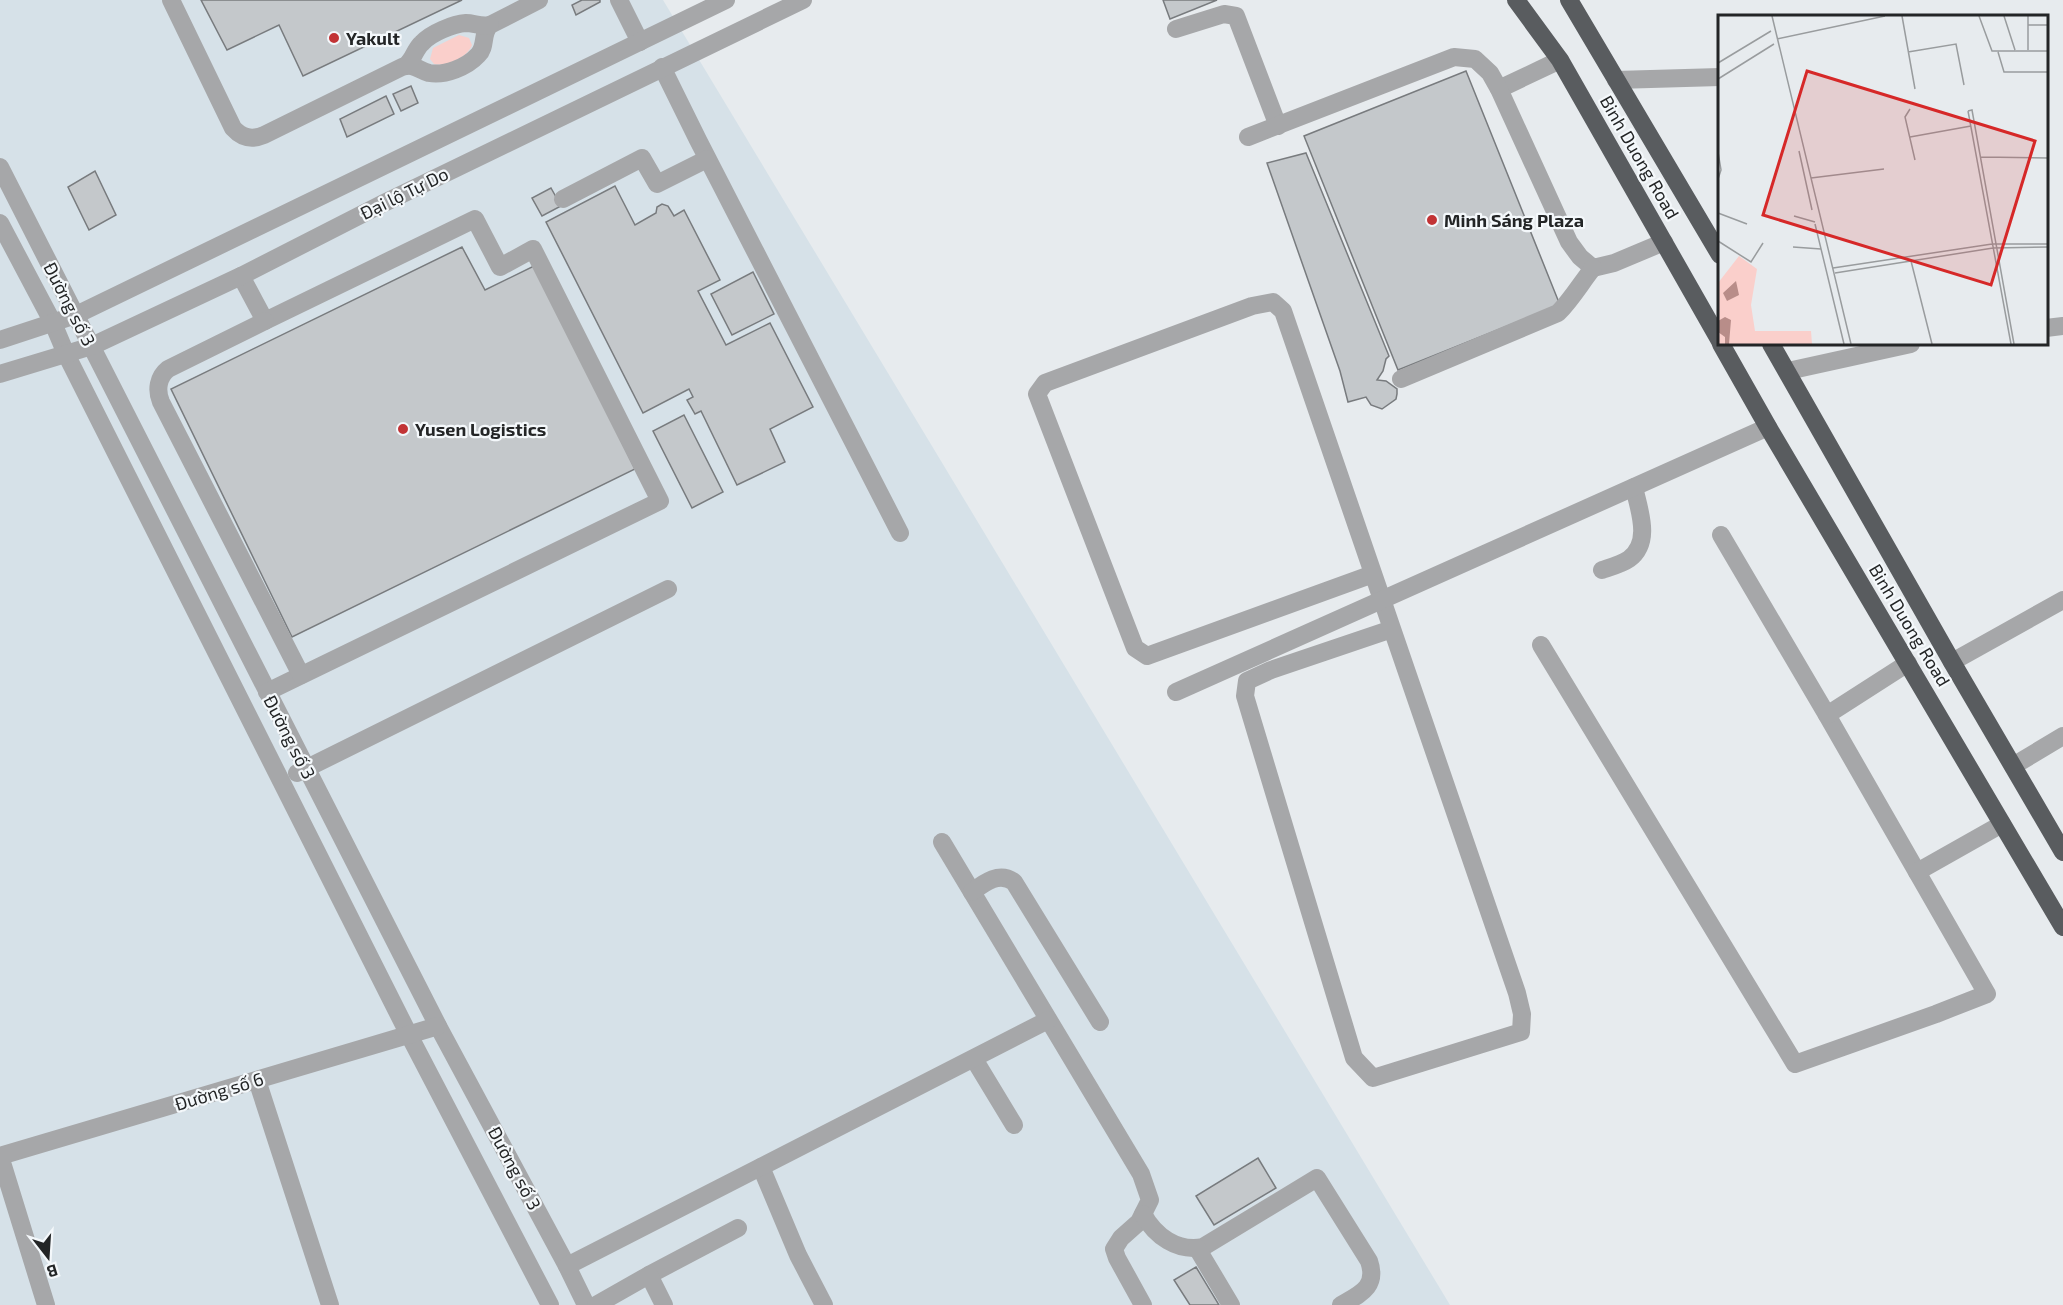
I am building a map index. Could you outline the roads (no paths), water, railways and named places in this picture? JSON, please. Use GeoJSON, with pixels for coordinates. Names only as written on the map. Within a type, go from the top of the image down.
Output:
{"type":"FeatureCollection","features":[{"type":"Feature","properties":{"kind":"highway","name":"Binh Duong Road"},"geometry":{"type":"LineString","coordinates":[[1516,0],[1560,60],[1718,338]]}},
{"type":"Feature","properties":{"kind":"highway","name":"Binh Duong Road"},"geometry":{"type":"LineString","coordinates":[[1569,0],[1718,253]]}},
{"type":"Feature","properties":{"kind":"highway","name":"Binh Duong Road"},"geometry":{"type":"LineString","coordinates":[[1722,345],[2063,927]]}},
{"type":"Feature","properties":{"kind":"highway","name":"Binh Duong Road"},"geometry":{"type":"LineString","coordinates":[[1773,345],[2063,852]]}},
{"type":"Feature","properties":{"kind":"street"},"geometry":{"type":"LineString","coordinates":[[171,0],[233,128],[247,138],[264,135],[405,66],[412,60],[417,48],[424,40],[453,26],[466,23],[490,25]]}},
{"type":"Feature","properties":{"kind":"street"},"geometry":{"type":"LineString","coordinates":[[405,66],[411,65],[435,73],[457,68],[480,53],[484,43],[484,31],[490,25],[539,0]]}},
{"type":"Feature","properties":{"kind":"street"},"geometry":{"type":"LineString","coordinates":[[619,0],[640,42]]}},
{"type":"Feature","properties":{"kind":"street","name":"Đại lộ Tự Do"},"geometry":{"type":"LineString","coordinates":[[0,340],[76,315],[726,0]]}},
{"type":"Feature","properties":{"kind":"street","name":"Đại lộ Tự Do"},"geometry":{"type":"LineString","coordinates":[[0,374],[92,346],[241,276],[384,202],[802,0]]}},
{"type":"Feature","properties":{"kind":"street"},"geometry":{"type":"LineString","coordinates":[[1176,29],[1224,14],[1236,16],[1278,126]]}},
{"type":"Feature","properties":{"kind":"street"},"geometry":{"type":"LineString","coordinates":[[1248,137],[1454,57],[1475,59],[1490,73],[1499,88],[1569,242],[1580,257],[1593,268]]}},
{"type":"Feature","properties":{"kind":"street"},"geometry":{"type":"LineString","coordinates":[[1499,88],[1560,60]]}},
{"type":"Feature","properties":{"kind":"street"},"geometry":{"type":"LineString","coordinates":[[663,67],[707,159],[900,533]]}},
{"type":"Feature","properties":{"kind":"street"},"geometry":{"type":"LineString","coordinates":[[1616,80],[1718,77]]}},
{"type":"Feature","properties":{"kind":"street"},"geometry":{"type":"LineString","coordinates":[[562,199],[642,158],[657,184],[707,159]]}},
{"type":"Feature","properties":{"kind":"street","name":"Đường số 3"},"geometry":{"type":"LineString","coordinates":[[0,167],[438,1026],[586,1305]]}},
{"type":"Feature","properties":{"kind":"street"},"geometry":{"type":"LineString","coordinates":[[267,692],[660,501],[533,249],[500,267],[475,219],[168,369],[161,377],[158,391],[161,402],[301,675]]}},
{"type":"Feature","properties":{"kind":"street","name":"Đường số 3"},"geometry":{"type":"LineString","coordinates":[[0,223],[53,323],[66,354],[409,1035],[549,1305]]}},
{"type":"Feature","properties":{"kind":"street"},"geometry":{"type":"LineString","coordinates":[[1401,379],[1558,313],[1593,268],[1614,263],[1664,242]]}},
{"type":"Feature","properties":{"kind":"street"},"geometry":{"type":"LineString","coordinates":[[241,276],[265,321]]}},
{"type":"Feature","properties":{"kind":"street"},"geometry":{"type":"LineString","coordinates":[[1373,574],[1147,656],[1135,648],[1037,394],[1045,383],[1252,306],[1273,302],[1283,310],[1373,574],[1392,628],[1513,982],[1522,1014],[1521,1032],[1373,1078],[1353,1058],[1245,696],[1247,681],[1271,670],[1392,628]]}},
{"type":"Feature","properties":{"kind":"street"},"geometry":{"type":"LineString","coordinates":[[2048,328],[2063,326]]}},
{"type":"Feature","properties":{"kind":"street"},"geometry":{"type":"LineString","coordinates":[[1788,371],[1906,345]]}},
{"type":"Feature","properties":{"kind":"street"},"geometry":{"type":"LineString","coordinates":[[1176,692],[1768,427]]}},
{"type":"Feature","properties":{"kind":"street"},"geometry":{"type":"LineString","coordinates":[[1602,570],[1628,560],[1640,548],[1643,530],[1634,487]]}},
{"type":"Feature","properties":{"kind":"street"},"geometry":{"type":"LineString","coordinates":[[1541,645],[1795,1064],[1987,994],[1721,535]]}},
{"type":"Feature","properties":{"kind":"street"},"geometry":{"type":"LineString","coordinates":[[282,782],[306,767],[668,589]]}},
{"type":"Feature","properties":{"kind":"street"},"geometry":{"type":"LineString","coordinates":[[1953,662],[2063,600]]}},
{"type":"Feature","properties":{"kind":"street"},"geometry":{"type":"LineString","coordinates":[[1827,715],[1908,663]]}},
{"type":"Feature","properties":{"kind":"street"},"geometry":{"type":"LineString","coordinates":[[2013,766],[2063,735]]}},
{"type":"Feature","properties":{"kind":"street"},"geometry":{"type":"LineString","coordinates":[[1917,872],[2002,824]]}},
{"type":"Feature","properties":{"kind":"street"},"geometry":{"type":"LineString","coordinates":[[942,842],[1141,1174],[1150,1200],[1139,1222],[1121,1238],[1114,1249],[1143,1305]]}},
{"type":"Feature","properties":{"kind":"street"},"geometry":{"type":"LineString","coordinates":[[972,892],[990,880],[1000,877],[1009,878],[1014,882],[1100,1022]]}},
{"type":"Feature","properties":{"kind":"street"},"geometry":{"type":"LineString","coordinates":[[567,1266],[1048,1020]]}},
{"type":"Feature","properties":{"kind":"street","name":"Đường số 6"},"geometry":{"type":"LineString","coordinates":[[0,1156],[438,1026]]}},
{"type":"Feature","properties":{"kind":"street"},"geometry":{"type":"LineString","coordinates":[[974,1059],[1014,1125]]}},
{"type":"Feature","properties":{"kind":"street"},"geometry":{"type":"LineString","coordinates":[[257,1080],[330,1305]]}},
{"type":"Feature","properties":{"kind":"street"},"geometry":{"type":"LineString","coordinates":[[0,1156],[46,1305]]}},
{"type":"Feature","properties":{"kind":"street"},"geometry":{"type":"LineString","coordinates":[[760,1167],[798,1255],[824,1305]]}},
{"type":"Feature","properties":{"kind":"street"},"geometry":{"type":"LineString","coordinates":[[1143,1214],[1153,1230],[1168,1241],[1179,1246],[1197,1248],[1209,1244],[1317,1178],[1369,1261],[1372,1271],[1370,1282],[1363,1292],[1341,1305]]}},
{"type":"Feature","properties":{"kind":"street"},"geometry":{"type":"LineString","coordinates":[[596,1305],[738,1228]]}},
{"type":"Feature","properties":{"kind":"street"},"geometry":{"type":"LineString","coordinates":[[1197,1248],[1231,1305]]}},
{"type":"Feature","properties":{"kind":"street"},"geometry":{"type":"LineString","coordinates":[[649,1275],[664,1305]]}},
{"type":"Feature","properties":{"kind":"place","name":"Yakult"},"geometry":{"type":"Point","coordinates":[334,38]}},
{"type":"Feature","properties":{"kind":"place","name":"Minh Sáng Plaza"},"geometry":{"type":"Point","coordinates":[1432,220]}},
{"type":"Feature","properties":{"kind":"place","name":"Yusen Logistics"},"geometry":{"type":"Point","coordinates":[403,429]}}]}
